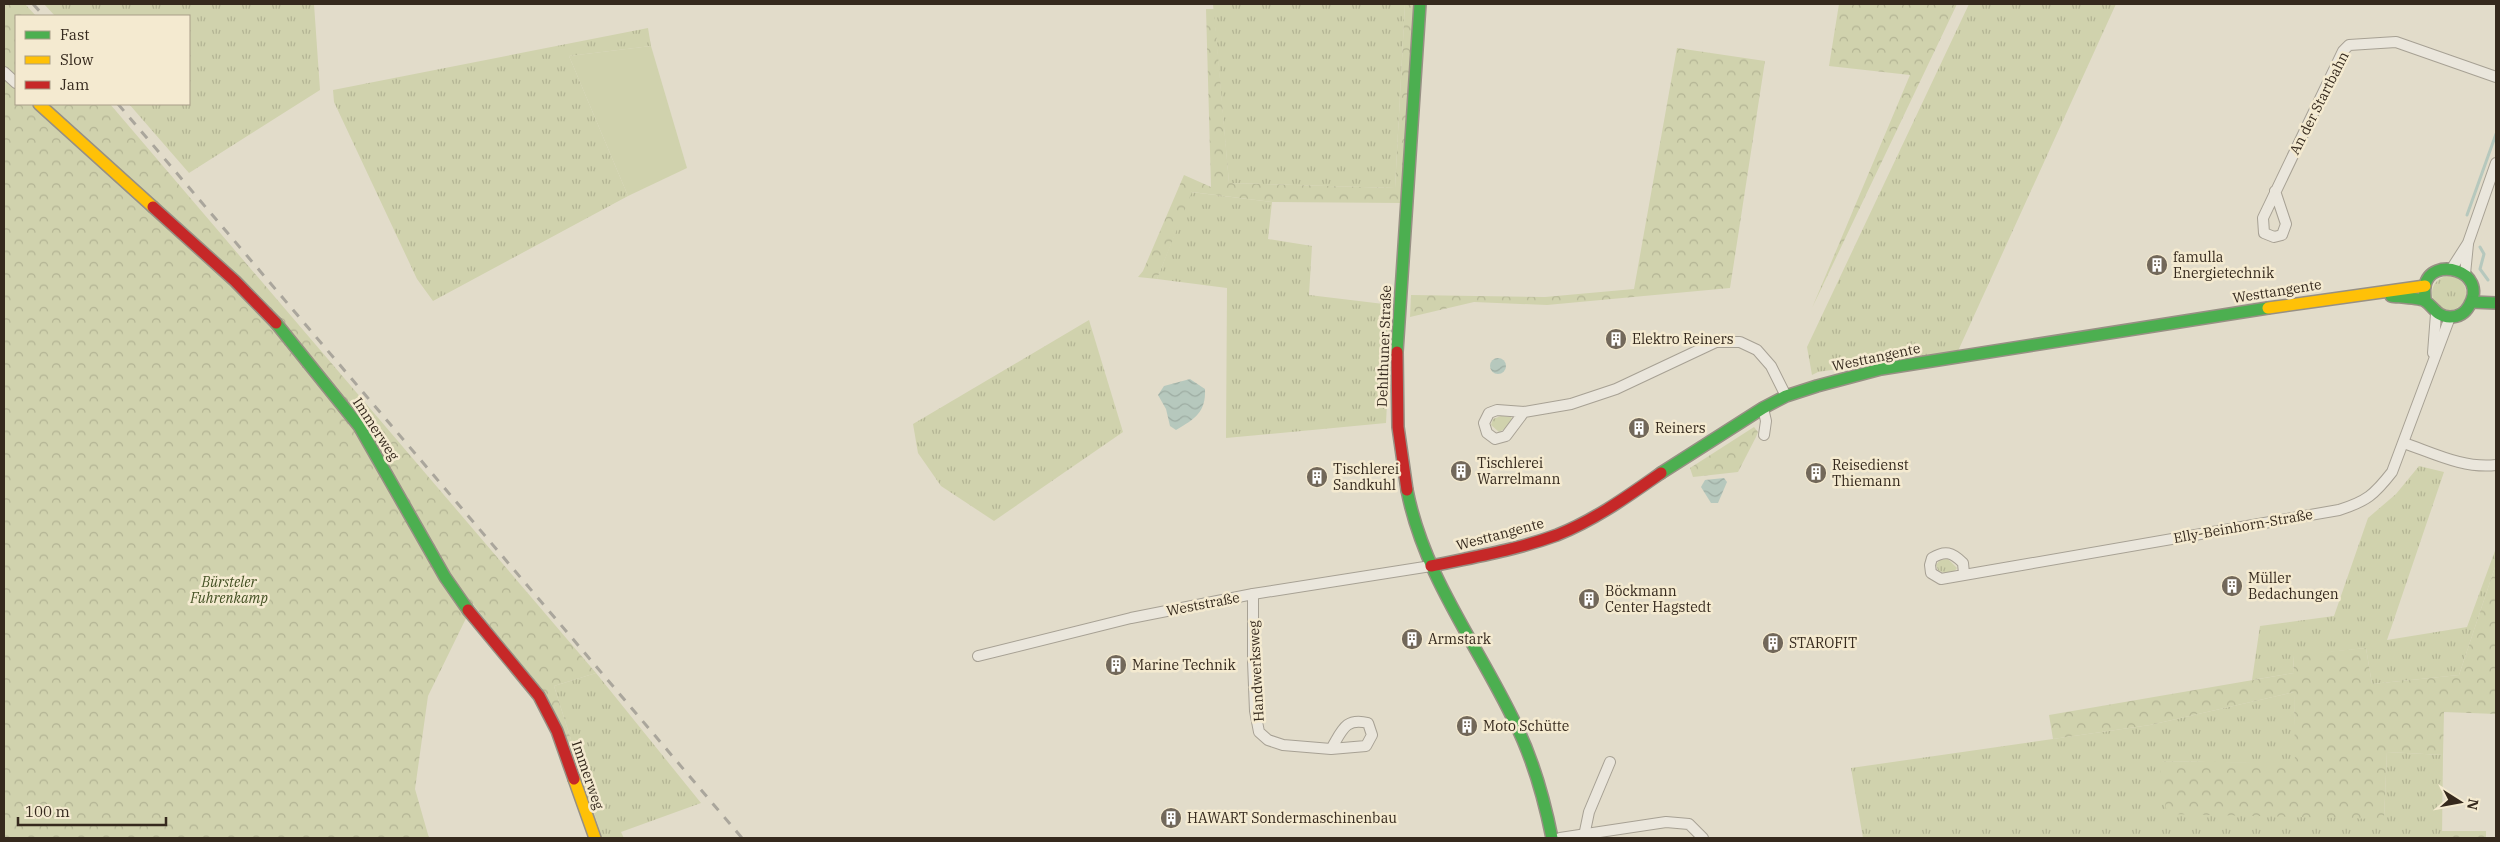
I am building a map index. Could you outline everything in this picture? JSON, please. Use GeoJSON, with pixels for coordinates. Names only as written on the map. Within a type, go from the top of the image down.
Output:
{"type":"FeatureCollection","features":[{"type":"Feature","properties":{"kind":"street","name":"Dehlthuner Straße"},"geometry":{"type":"LineString","coordinates":[[1420,4],[1395,383],[1396,418],[1407,495],[1420,540],[1459,625],[1515,722],[1534,767],[1545,802],[1552,838]]}},
{"type":"Feature","properties":{"kind":"street","name":"An der Startbahn"},"geometry":{"type":"LineString","coordinates":[[2275,191],[2343,51],[2349,45],[2396,42],[2496,77]]}},
{"type":"Feature","properties":{"kind":"street"},"geometry":{"type":"LineString","coordinates":[[4,72],[15,82]]}},
{"type":"Feature","properties":{"kind":"street","name":"Immerweg"},"geometry":{"type":"LineString","coordinates":[[40,105],[235,281],[277,324],[359,426],[445,577],[539,696],[557,731],[594,838]]}},
{"type":"Feature","properties":{"kind":"street"},"geometry":{"type":"LineString","coordinates":[[2452,268],[2468,243],[2496,163]]}},
{"type":"Feature","properties":{"kind":"street"},"geometry":{"type":"LineString","coordinates":[[2465,274],[2452,268],[2445,268],[2432,274],[2425,286],[2425,302],[2436,314],[2450,317],[2463,312],[2472,302],[2473,289],[2465,274],[2468,243]]}},
{"type":"Feature","properties":{"kind":"street","name":"Westtangente"},"geometry":{"type":"LineString","coordinates":[[1431,566],[1511,550],[1558,534],[1612,507],[1693,451],[1786,396],[1881,369],[2425,286]]}},
{"type":"Feature","properties":{"kind":"street"},"geometry":{"type":"LineString","coordinates":[[2473,289],[2496,295]]}},
{"type":"Feature","properties":{"kind":"street","name":"Westtangente"},"geometry":{"type":"LineString","coordinates":[[2368,294],[2411,298],[2425,302]]}},
{"type":"Feature","properties":{"kind":"street"},"geometry":{"type":"LineString","coordinates":[[2472,302],[2496,303]]}},
{"type":"Feature","properties":{"kind":"street","name":"Elly-Beinhorn-Straße"},"geometry":{"type":"LineString","coordinates":[[2432,362],[2436,314]]}},
{"type":"Feature","properties":{"kind":"street","name":"Elly-Beinhorn-Straße"},"geometry":{"type":"LineString","coordinates":[[1964,574],[2339,510],[2362,503],[2376,492],[2392,472],[2450,317]]}},
{"type":"Feature","properties":{"kind":"street"},"geometry":{"type":"LineString","coordinates":[[1524,412],[1571,404],[1616,388],[1716,342],[1740,342],[1757,350],[1771,366],[1786,396]]}},
{"type":"Feature","properties":{"kind":"street"},"geometry":{"type":"LineString","coordinates":[[1763,408],[1766,421],[1764,435]]}},
{"type":"Feature","properties":{"kind":"street"},"geometry":{"type":"LineString","coordinates":[[2404,443],[2458,462],[2476,466],[2496,465]]}},
{"type":"Feature","properties":{"kind":"street","name":"Weststraße"},"geometry":{"type":"LineString","coordinates":[[978,656],[1131,618],[1253,594],[1431,566]]}},
{"type":"Feature","properties":{"kind":"street","name":"Handwerksweg"},"geometry":{"type":"LineString","coordinates":[[1253,594],[1255,711],[1259,732],[1268,740],[1283,744],[1331,748]]}},
{"type":"Feature","properties":{"kind":"street"},"geometry":{"type":"LineString","coordinates":[[1584,836],[1589,812],[1610,762]]}},
{"type":"Feature","properties":{"kind":"street"},"geometry":{"type":"LineString","coordinates":[[1560,838],[1584,836],[1666,822],[1689,824],[1703,838]]}},
{"type":"Feature","properties":{"kind":"green space","name":"Bürsteler Fuhrenkamp"},"geometry":{"type":"Polygon","coordinates":[[[4,4],[25,4],[35,15],[15,15],[15,105],[111,105],[596,673],[554,686],[602,838],[519,663],[473,604],[428,696],[415,789],[429,838],[4,838],[4,4]]]}},
{"type":"Feature","properties":{"kind":"green space"},"geometry":{"type":"Polygon","coordinates":[[[44,4],[314,4],[320,90],[189,173],[130,105],[190,105],[190,15],[54,15],[44,4]]]}},
{"type":"Feature","properties":{"kind":"green space"},"geometry":{"type":"Polygon","coordinates":[[[1213,4],[1405,4],[1395,188],[1229,183],[1213,4]]]}},
{"type":"Feature","properties":{"kind":"green space"},"geometry":{"type":"Polygon","coordinates":[[[1405,4],[1414,4],[1401,203],[1272,202],[1192,192],[1157,279],[1138,277],[1143,271],[1184,175],[1211,187],[1206,9],[1214,9],[1229,183],[1395,188],[1405,4]]]}},
{"type":"Feature","properties":{"kind":"green space"},"geometry":{"type":"Polygon","coordinates":[[[1839,4],[1957,4],[1812,308],[1910,75],[1829,66],[1839,4]]]}},
{"type":"Feature","properties":{"kind":"green space"},"geometry":{"type":"Polygon","coordinates":[[[1969,4],[2116,4],[1958,351],[1818,372],[1812,375],[1807,347],[1969,4]]]}},
{"type":"Feature","properties":{"kind":"green space"},"geometry":{"type":"Polygon","coordinates":[[[648,28],[651,46],[569,56],[628,196],[433,301],[417,279],[334,102],[333,90],[648,28]]]}},
{"type":"Feature","properties":{"kind":"green space"},"geometry":{"type":"Polygon","coordinates":[[[651,46],[687,168],[628,196],[569,56],[651,46]]]}},
{"type":"Feature","properties":{"kind":"green space"},"geometry":{"type":"Polygon","coordinates":[[[1677,48],[1765,61],[1730,288],[1547,305],[1474,302],[1410,317],[1411,295],[1545,297],[1634,289],[1677,48]]]}},
{"type":"Feature","properties":{"kind":"green space"},"geometry":{"type":"Polygon","coordinates":[[[1191,192],[1272,202],[1268,239],[1312,246],[1309,295],[1392,305],[1386,423],[1226,438],[1227,288],[1157,279],[1191,192]]]}},
{"type":"Feature","properties":{"kind":"green space"},"geometry":{"type":"Polygon","coordinates":[[[2449,276],[2456,277],[2461,281],[2465,286],[2465,300],[2461,305],[2456,309],[2449,310],[2442,309],[2437,305],[2433,300],[2432,293],[2433,286],[2437,281],[2442,277],[2449,276]]]}},
{"type":"Feature","properties":{"kind":"green space"},"geometry":{"type":"Polygon","coordinates":[[[1089,320],[1123,432],[994,521],[941,486],[918,453],[913,424],[1089,320]]]}},
{"type":"Feature","properties":{"kind":"green space"},"geometry":{"type":"Polygon","coordinates":[[[1501,416],[1511,417],[1512,419],[1506,428],[1499,432],[1491,425],[1493,419],[1501,416]]]}},
{"type":"Feature","properties":{"kind":"green space"},"geometry":{"type":"Polygon","coordinates":[[[1754,427],[1758,432],[1738,472],[1693,477],[1690,468],[1754,427]]]}},
{"type":"Feature","properties":{"kind":"green space"},"geometry":{"type":"Polygon","coordinates":[[[2419,466],[2444,472],[2387,640],[2467,627],[2496,548],[2496,564],[2459,675],[2372,684],[2366,648],[2293,656],[2294,673],[2252,680],[2260,626],[2334,616],[2368,518],[2396,494],[2419,466]]]}},
{"type":"Feature","properties":{"kind":"green space"},"geometry":{"type":"Polygon","coordinates":[[[1948,559],[1957,568],[1953,572],[1948,573],[1938,570],[1936,565],[1940,560],[1948,559]]]}},
{"type":"Feature","properties":{"kind":"green space"},"geometry":{"type":"Polygon","coordinates":[[[2496,564],[2496,714],[2444,712],[2443,755],[2387,752],[2384,819],[2167,814],[2159,761],[2295,763],[2294,692],[2150,725],[2053,739],[2049,715],[2294,673],[2293,655],[2366,648],[2372,684],[2459,675],[2496,564]]]}},
{"type":"Feature","properties":{"kind":"green space"},"geometry":{"type":"Polygon","coordinates":[[[596,673],[701,803],[621,832],[624,838],[602,838],[554,686],[596,673]]]}},
{"type":"Feature","properties":{"kind":"green space"},"geometry":{"type":"Polygon","coordinates":[[[2294,692],[2296,764],[2160,761],[2384,819],[2387,752],[2443,755],[2442,838],[1863,838],[1851,768],[2150,725],[2294,692]]]}},
{"type":"Feature","properties":{"kind":"green space"},"geometry":{"type":"Polygon","coordinates":[[[2442,831],[2486,831],[2486,838],[2442,838],[2442,831]]]}},
{"type":"Feature","properties":{"kind":"water"},"geometry":{"type":"Polygon","coordinates":[[[1498,358],[1504,360],[1506,366],[1504,372],[1498,374],[1492,372],[1490,366],[1492,360],[1498,358]]]}},
{"type":"Feature","properties":{"kind":"water"},"geometry":{"type":"Polygon","coordinates":[[[1190,379],[1205,389],[1204,404],[1194,418],[1176,430],[1170,426],[1166,409],[1158,395],[1164,386],[1190,379]]]}},
{"type":"Feature","properties":{"kind":"water"},"geometry":{"type":"Polygon","coordinates":[[[1724,478],[1727,482],[1718,503],[1711,503],[1701,487],[1705,480],[1724,478]]]}},
{"type":"Feature","properties":{"kind":"waterway"},"geometry":{"type":"LineString","coordinates":[[2467,215],[2496,134]]}},
{"type":"Feature","properties":{"kind":"waterway"},"geometry":{"type":"LineString","coordinates":[[2480,247],[2484,254],[2480,269],[2488,280]]}},
{"type":"Feature","properties":{"kind":"railway"},"geometry":{"type":"LineString","coordinates":[[33,4],[43,15]]}},
{"type":"Feature","properties":{"kind":"railway"},"geometry":{"type":"LineString","coordinates":[[119,105],[742,838]]}},
{"type":"Feature","properties":{"kind":"traffic: fast"},"geometry":{"type":"LineString","coordinates":[[1397,352],[1420,4]]}},
{"type":"Feature","properties":{"kind":"traffic: fast"},"geometry":{"type":"LineString","coordinates":[[2391,296],[2425,301],[2442,315],[2453,317],[2463,313],[2469,306],[2473,294],[2472,283],[2466,276],[2457,271],[2447,269],[2437,271],[2429,276],[2425,286],[2425,301]]}},
{"type":"Feature","properties":{"kind":"traffic: fast"},"geometry":{"type":"LineString","coordinates":[[2472,302],[2496,303]]}},
{"type":"Feature","properties":{"kind":"traffic: fast"},"geometry":{"type":"LineString","coordinates":[[1661,473],[1763,408],[1786,396],[1817,386],[1881,369],[2268,308]]}},
{"type":"Feature","properties":{"kind":"traffic: fast"},"geometry":{"type":"LineString","coordinates":[[276,323],[359,426],[445,577],[468,610]]}},
{"type":"Feature","properties":{"kind":"traffic: fast"},"geometry":{"type":"LineString","coordinates":[[1407,490],[1415,522],[1439,581],[1515,723],[1533,765],[1552,838]]}},
{"type":"Feature","properties":{"kind":"traffic: slow"},"geometry":{"type":"LineString","coordinates":[[40,105],[153,207]]}},
{"type":"Feature","properties":{"kind":"traffic: slow"},"geometry":{"type":"LineString","coordinates":[[2268,308],[2425,286]]}},
{"type":"Feature","properties":{"kind":"traffic: slow"},"geometry":{"type":"LineString","coordinates":[[574,779],[595,838]]}},
{"type":"Feature","properties":{"kind":"traffic: jam"},"geometry":{"type":"LineString","coordinates":[[153,207],[235,281],[276,323]]}},
{"type":"Feature","properties":{"kind":"traffic: jam"},"geometry":{"type":"LineString","coordinates":[[1397,352],[1398,427],[1407,490]]}},
{"type":"Feature","properties":{"kind":"traffic: jam"},"geometry":{"type":"LineString","coordinates":[[1431,566],[1510,549],[1557,535],[1598,515],[1661,473]]}},
{"type":"Feature","properties":{"kind":"traffic: jam"},"geometry":{"type":"LineString","coordinates":[[468,610],[539,696],[557,731],[574,779]]}},
{"type":"Feature","properties":{"kind":"place","name":"famulla Energietechnik"},"geometry":{"type":"Point","coordinates":[2157,265]}},
{"type":"Feature","properties":{"kind":"place","name":"Elektro Reiners"},"geometry":{"type":"Point","coordinates":[1616,339]}},
{"type":"Feature","properties":{"kind":"place","name":"Reiners"},"geometry":{"type":"Point","coordinates":[1639,428]}},
{"type":"Feature","properties":{"kind":"place","name":"Tischlerei Warrelmann"},"geometry":{"type":"Point","coordinates":[1461,471]}},
{"type":"Feature","properties":{"kind":"place","name":"Reisedienst Thiemann"},"geometry":{"type":"Point","coordinates":[1816,473]}},
{"type":"Feature","properties":{"kind":"place","name":"Tischlerei Sandkuhl"},"geometry":{"type":"Point","coordinates":[1317,477]}},
{"type":"Feature","properties":{"kind":"place","name":"Müller Bedachungen"},"geometry":{"type":"Point","coordinates":[2232,586]}},
{"type":"Feature","properties":{"kind":"place","name":"Böckmann Center Hagstedt"},"geometry":{"type":"Point","coordinates":[1589,599]}},
{"type":"Feature","properties":{"kind":"place","name":"Armstark"},"geometry":{"type":"Point","coordinates":[1412,639]}},
{"type":"Feature","properties":{"kind":"place","name":"STAROFIT"},"geometry":{"type":"Point","coordinates":[1773,643]}},
{"type":"Feature","properties":{"kind":"place","name":"Marine Technik"},"geometry":{"type":"Point","coordinates":[1116,665]}},
{"type":"Feature","properties":{"kind":"place","name":"Moto Schütte"},"geometry":{"type":"Point","coordinates":[1467,726]}},
{"type":"Feature","properties":{"kind":"place","name":"HAWART Sondermaschinenbau"},"geometry":{"type":"Point","coordinates":[1171,818]}}]}
